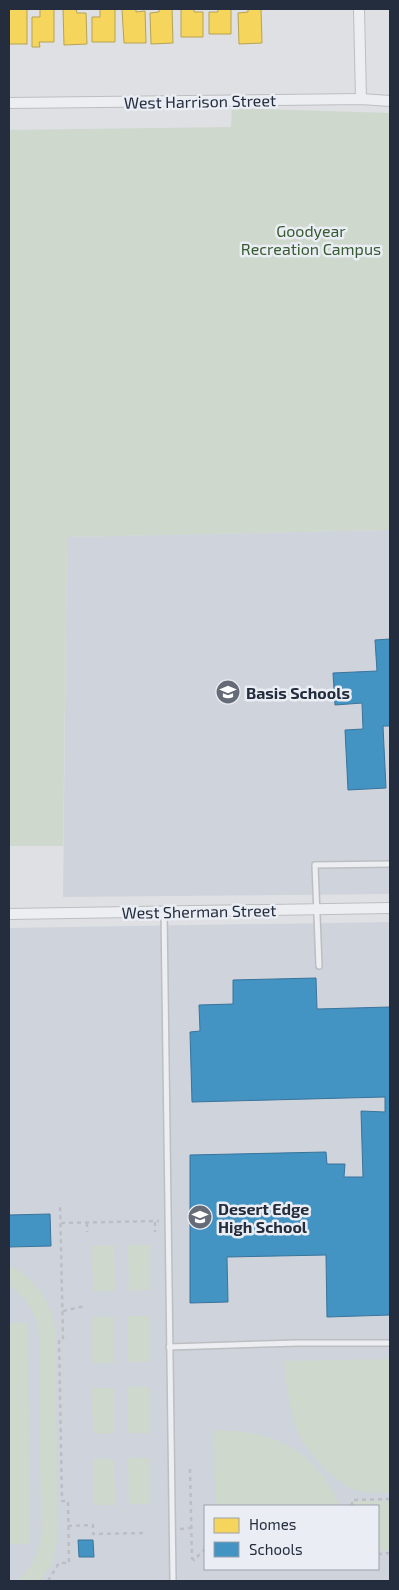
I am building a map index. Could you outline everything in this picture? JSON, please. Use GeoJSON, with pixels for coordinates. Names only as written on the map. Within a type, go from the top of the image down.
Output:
{"type":"FeatureCollection","features":[{"type":"Feature","properties":{"kind":"street"},"geometry":{"type":"LineString","coordinates":[[360,9],[361,99]]}},
{"type":"Feature","properties":{"kind":"street","name":"West Harrison Street"},"geometry":{"type":"LineString","coordinates":[[9,103],[361,99],[390,101]]}},
{"type":"Feature","properties":{"kind":"street","name":"West Sherman Street"},"geometry":{"type":"LineString","coordinates":[[9,914],[390,908]]}},
{"type":"Feature","properties":{"kind":"lane"},"geometry":{"type":"LineString","coordinates":[[319,966],[315,865],[390,864]]}},
{"type":"Feature","properties":{"kind":"lane"},"geometry":{"type":"LineString","coordinates":[[164,911],[173,1581]]}},
{"type":"Feature","properties":{"kind":"lane"},"geometry":{"type":"LineString","coordinates":[[169,1347],[298,1343],[390,1343]]}},
{"type":"Feature","properties":{"kind":"path"},"geometry":{"type":"LineString","coordinates":[[48,1581],[59,1563],[69,1563],[68,1501],[62,1501],[59,1338],[63,1338],[63,1311],[60,1203]]}},
{"type":"Feature","properties":{"kind":"path"},"geometry":{"type":"LineString","coordinates":[[61,1223],[167,1221]]}},
{"type":"Feature","properties":{"kind":"path"},"geometry":{"type":"LineString","coordinates":[[155,1222],[156,1232]]}},
{"type":"Feature","properties":{"kind":"path"},"geometry":{"type":"LineString","coordinates":[[87,1223],[87,1232]]}},
{"type":"Feature","properties":{"kind":"path"},"geometry":{"type":"LineString","coordinates":[[63,1311],[85,1306]]}},
{"type":"Feature","properties":{"kind":"path"},"geometry":{"type":"LineString","coordinates":[[190,1469],[192,1558],[194,1560],[204,1550]]}},
{"type":"Feature","properties":{"kind":"path"},"geometry":{"type":"LineString","coordinates":[[352,1505],[352,1500],[390,1499]]}},
{"type":"Feature","properties":{"kind":"path"},"geometry":{"type":"LineString","coordinates":[[68,1526],[93,1525],[93,1534],[144,1533]]}},
{"type":"Feature","properties":{"kind":"shaded area","name":"Basis Schools"},"geometry":{"type":"Polygon","coordinates":[[[390,530],[390,894],[63,897],[67,537],[390,530]]]}},
{"type":"Feature","properties":{"kind":"shaded area","name":"Desert Edge High School"},"geometry":{"type":"Polygon","coordinates":[[[390,922],[390,1581],[9,1581],[9,928],[390,922]]]}},
{"type":"Feature","properties":{"kind":"green space","name":"Goodyear Recreation Campus"},"geometry":{"type":"Polygon","coordinates":[[[232,108],[390,113],[390,530],[67,537],[63,846],[9,846],[9,130],[231,127],[232,108]]]}},
{"type":"Feature","properties":{"kind":"green space"},"geometry":{"type":"Polygon","coordinates":[[[114,1245],[115,1291],[93,1291],[92,1246],[114,1245]]]}},
{"type":"Feature","properties":{"kind":"green space"},"geometry":{"type":"Polygon","coordinates":[[[128,1245],[150,1245],[150,1290],[129,1291],[128,1245]]]}},
{"type":"Feature","properties":{"kind":"green space"},"geometry":{"type":"Polygon","coordinates":[[[9,1266],[26,1276],[40,1290],[53,1317],[55,1327],[58,1539],[51,1566],[40,1581],[16,1581],[33,1562],[41,1537],[39,1339],[37,1323],[31,1308],[22,1296],[9,1285],[9,1266]]]}},
{"type":"Feature","properties":{"kind":"green space"},"geometry":{"type":"Polygon","coordinates":[[[127,1316],[149,1316],[149,1362],[128,1362],[127,1316]]]}},
{"type":"Feature","properties":{"kind":"green space"},"geometry":{"type":"Polygon","coordinates":[[[91,1317],[113,1317],[114,1363],[92,1363],[91,1317]]]}},
{"type":"Feature","properties":{"kind":"green space"},"geometry":{"type":"Polygon","coordinates":[[[9,1323],[28,1323],[30,1544],[9,1544],[9,1323]]]}},
{"type":"Feature","properties":{"kind":"green space"},"geometry":{"type":"Polygon","coordinates":[[[390,1359],[390,1493],[355,1490],[339,1481],[322,1466],[302,1441],[295,1425],[287,1389],[284,1361],[390,1359]]]}},
{"type":"Feature","properties":{"kind":"green space"},"geometry":{"type":"Polygon","coordinates":[[[128,1387],[149,1387],[150,1433],[128,1433],[128,1387]]]}},
{"type":"Feature","properties":{"kind":"green space"},"geometry":{"type":"Polygon","coordinates":[[[92,1388],[114,1388],[114,1433],[93,1434],[92,1388]]]}},
{"type":"Feature","properties":{"kind":"green space"},"geometry":{"type":"Polygon","coordinates":[[[214,1430],[255,1434],[273,1439],[290,1447],[305,1457],[318,1470],[339,1505],[215,1505],[214,1430]]]}},
{"type":"Feature","properties":{"kind":"green space"},"geometry":{"type":"Polygon","coordinates":[[[128,1458],[150,1458],[150,1504],[129,1504],[128,1458]]]}},
{"type":"Feature","properties":{"kind":"green space"},"geometry":{"type":"Polygon","coordinates":[[[93,1459],[114,1459],[115,1505],[93,1505],[93,1459]]]}},
{"type":"Feature","properties":{"kind":"green space"},"geometry":{"type":"Polygon","coordinates":[[[354,1501],[390,1501],[390,1551],[379,1551],[379,1505],[354,1505],[354,1501]]]}},
{"type":"Feature","properties":{"kind":"building: Homes"},"geometry":{"type":"Polygon","coordinates":[[[9,9],[27,9],[27,44],[9,44],[9,9]]]}},
{"type":"Feature","properties":{"kind":"building: Homes"},"geometry":{"type":"Polygon","coordinates":[[[40,9],[54,9],[54,42],[39,42],[40,47],[32,47],[32,17],[40,17],[40,9]]]}},
{"type":"Feature","properties":{"kind":"building: Homes"},"geometry":{"type":"Polygon","coordinates":[[[63,9],[76,9],[77,13],[86,13],[87,44],[64,45],[63,9]]]}},
{"type":"Feature","properties":{"kind":"building: Homes"},"geometry":{"type":"Polygon","coordinates":[[[100,9],[115,9],[115,42],[92,42],[92,17],[100,17],[100,9]]]}},
{"type":"Feature","properties":{"kind":"building: Homes"},"geometry":{"type":"Polygon","coordinates":[[[122,9],[136,9],[136,12],[145,11],[146,43],[124,43],[122,9]]]}},
{"type":"Feature","properties":{"kind":"building: Homes"},"geometry":{"type":"Polygon","coordinates":[[[159,9],[172,9],[173,43],[151,44],[150,13],[159,12],[159,9]]]}},
{"type":"Feature","properties":{"kind":"building: Homes"},"geometry":{"type":"Polygon","coordinates":[[[181,9],[194,9],[194,12],[203,12],[203,37],[181,37],[181,9]]]}},
{"type":"Feature","properties":{"kind":"building: Homes"},"geometry":{"type":"Polygon","coordinates":[[[218,9],[231,9],[231,34],[209,34],[209,12],[218,12],[218,9]]]}},
{"type":"Feature","properties":{"kind":"building: Homes"},"geometry":{"type":"Polygon","coordinates":[[[248,9],[261,9],[262,43],[239,44],[238,13],[248,12],[248,9]]]}},
{"type":"Feature","properties":{"kind":"building: Schools"},"geometry":{"type":"Polygon","coordinates":[[[390,639],[390,726],[383,726],[386,788],[348,790],[345,730],[363,729],[362,703],[335,705],[333,673],[377,671],[375,640],[390,639]]]}},
{"type":"Feature","properties":{"kind":"building: Schools"},"geometry":{"type":"Polygon","coordinates":[[[316,978],[317,1009],[390,1007],[390,1315],[327,1317],[326,1255],[227,1257],[228,1302],[190,1303],[190,1155],[326,1152],[327,1164],[345,1164],[344,1177],[363,1177],[361,1111],[385,1112],[385,1097],[192,1102],[190,1032],[200,1031],[199,1005],[233,1004],[233,980],[316,978]]]}},
{"type":"Feature","properties":{"kind":"building: Schools"},"geometry":{"type":"Polygon","coordinates":[[[50,1214],[51,1246],[9,1247],[9,1215],[50,1214]]]}},
{"type":"Feature","properties":{"kind":"building: Schools"},"geometry":{"type":"Polygon","coordinates":[[[78,1540],[93,1540],[94,1557],[79,1557],[78,1540]]]}},
{"type":"Feature","properties":{"kind":"place","name":"Basis Schools"},"geometry":{"type":"Point","coordinates":[228,692]}},
{"type":"Feature","properties":{"kind":"place","name":"Desert Edge High School"},"geometry":{"type":"Point","coordinates":[200,1217]}}]}
